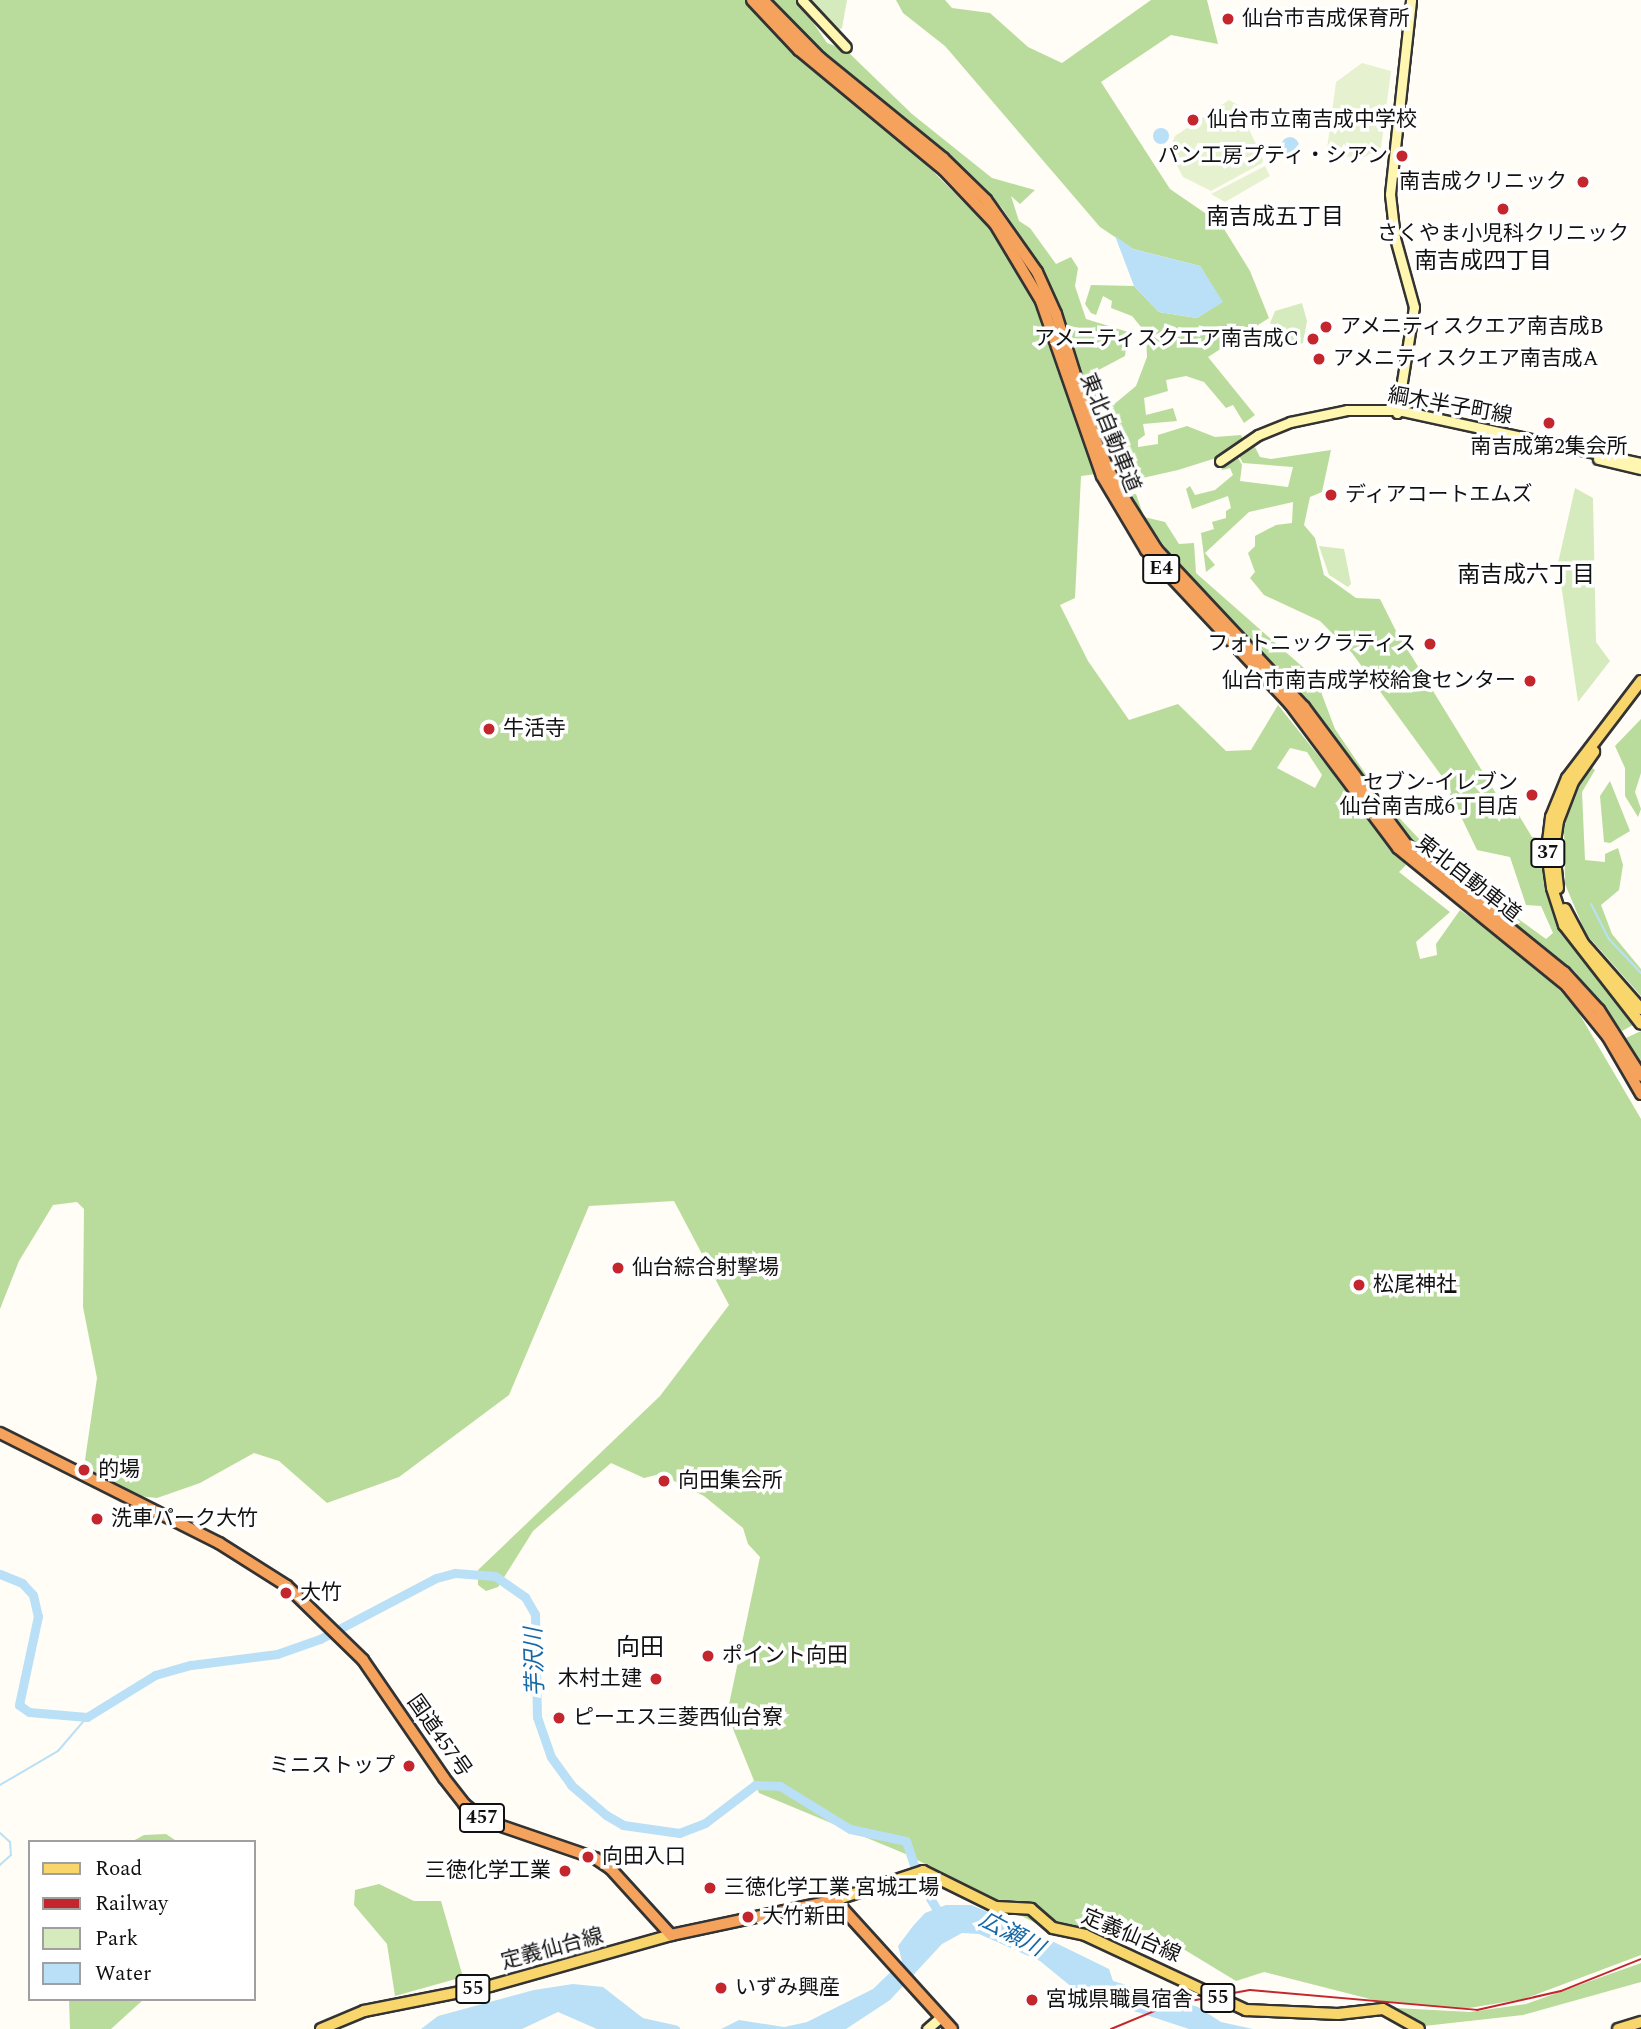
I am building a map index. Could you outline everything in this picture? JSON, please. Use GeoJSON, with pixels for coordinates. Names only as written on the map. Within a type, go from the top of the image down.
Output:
{"type":"FeatureCollection","features":[{"type":"Feature","properties":{"kind":"highway","name":"東北自動車道"},"geometry":{"type":"LineString","coordinates":[[752,0],[799,50],[944,170],[995,224],[1041,301],[1102,476],[1146,551],[1290,704],[1398,848],[1567,986],[1608,1037],[1641,1094]]}},
{"type":"Feature","properties":{"kind":"highway","name":"東北自動車道"},"geometry":{"type":"LineString","coordinates":[[763,0],[820,58],[943,158],[986,200],[1037,272],[1056,314],[1097,444],[1117,487],[1157,550],[1297,699],[1407,845],[1564,972],[1599,1010],[1641,1076]]}},
{"type":"Feature","properties":{"kind":"highway","name":"国道457号"},"geometry":{"type":"LineString","coordinates":[[0,1433],[240,1555],[287,1586],[342,1637],[464,1804],[503,1829],[575,1848],[595,1858],[610,1868],[671,1935]]}},
{"type":"Feature","properties":{"kind":"highway"},"geometry":{"type":"LineString","coordinates":[[671,1935],[835,1900],[952,2029]]}},
{"type":"Feature","properties":{"kind":"main road","name":"37"},"geometry":{"type":"LineString","coordinates":[[1641,681],[1567,778],[1551,817],[1548,852],[1554,898],[1570,935],[1641,1024]]}},
{"type":"Feature","properties":{"kind":"main road","name":"37"},"geometry":{"type":"LineString","coordinates":[[1641,691],[1573,782],[1561,808],[1554,849],[1559,890],[1573,928],[1641,1009]]}},
{"type":"Feature","properties":{"kind":"main road","name":"定義仙台線"},"geometry":{"type":"LineString","coordinates":[[835,1900],[923,1871],[996,1907],[1031,1909],[1053,1928],[1081,1934],[1246,2010],[1338,2014],[1383,2009],[1419,2029]]}},
{"type":"Feature","properties":{"kind":"main road","name":"定義仙台線"},"geometry":{"type":"LineString","coordinates":[[321,2029],[364,2011],[501,1983],[671,1935]]}},
{"type":"Feature","properties":{"kind":"main road"},"geometry":{"type":"LineString","coordinates":[[1618,2029],[1641,2022]]}},
{"type":"Feature","properties":{"kind":"street"},"geometry":{"type":"LineString","coordinates":[[802,0],[846,47]]}},
{"type":"Feature","properties":{"kind":"street"},"geometry":{"type":"LineString","coordinates":[[1397,413],[1414,307],[1395,238],[1390,194],[1411,0]]}},
{"type":"Feature","properties":{"kind":"street"},"geometry":{"type":"LineString","coordinates":[[1220,461],[1292,426],[1347,415],[1397,413],[1641,469]]}},
{"type":"Feature","properties":{"kind":"street","name":"綱木半子町線"},"geometry":{"type":"LineString","coordinates":[[1397,413],[1641,463]]}},
{"type":"Feature","properties":{"kind":"street"},"geometry":{"type":"LineString","coordinates":[[927,2029],[941,2017]]}},
{"type":"Feature","properties":{"kind":"green space"},"geometry":{"type":"Polygon","coordinates":[[[0,0],[746,0],[802,62],[924,162],[995,234],[1038,312],[1096,474],[1081,476],[1075,598],[1060,605],[1088,661],[1129,720],[1178,704],[1226,751],[1251,750],[1278,705],[1406,865],[1399,872],[1450,912],[1416,942],[1420,959],[1437,955],[1436,944],[1460,910],[1522,954],[1573,1003],[1641,1119],[1641,1955],[1524,1999],[1463,2009],[1374,2000],[1264,1972],[1236,1981],[1152,1930],[1054,1933],[908,1855],[759,1793],[727,1714],[760,1557],[748,1544],[743,1528],[704,1496],[660,1474],[644,1478],[611,1463],[533,1531],[498,1587],[486,1591],[478,1585],[478,1570],[660,1396],[729,1305],[674,1201],[589,1206],[509,1395],[399,1477],[327,1503],[279,1461],[254,1453],[200,1483],[157,1498],[129,1495],[105,1484],[93,1471],[85,1460],[97,1378],[83,1307],[84,1209],[77,1202],[53,1205],[19,1261],[0,1309],[0,0]],[[1290,748],[1277,768],[1315,788],[1322,775],[1307,752],[1290,748]]]}},
{"type":"Feature","properties":{"kind":"green space"},"geometry":{"type":"Polygon","coordinates":[[[771,0],[798,0],[827,43],[846,50],[912,114],[992,178],[1035,190],[1020,204],[1011,196],[1019,221],[1030,228],[1056,264],[1071,257],[1078,268],[1075,286],[1086,319],[1128,332],[1125,356],[1091,374],[1101,417],[1129,476],[1118,477],[1103,445],[1043,270],[1002,208],[955,161],[794,26],[771,0]]]}},
{"type":"Feature","properties":{"kind":"green space"},"geometry":{"type":"Polygon","coordinates":[[[810,0],[847,0],[842,28],[836,32],[810,0]]]}},
{"type":"Feature","properties":{"kind":"green space"},"geometry":{"type":"Polygon","coordinates":[[[896,0],[945,0],[952,8],[990,13],[1028,47],[1062,63],[1151,0],[1207,0],[1218,44],[1171,35],[1101,82],[1170,189],[1221,224],[1250,271],[1269,318],[1208,357],[1255,415],[1244,423],[1233,405],[1226,408],[1204,382],[1186,376],[1166,380],[1168,391],[1144,398],[1146,415],[1173,408],[1177,421],[1143,424],[1145,435],[1138,440],[1138,447],[1158,444],[1158,435],[1187,426],[1215,437],[1241,435],[1243,440],[1213,459],[1178,470],[1138,479],[1128,468],[1106,411],[1136,386],[1147,357],[1146,333],[1132,316],[1111,308],[1112,301],[1103,296],[1096,315],[1091,313],[1085,304],[1091,285],[1134,286],[1159,312],[1197,318],[1222,302],[1200,266],[1133,249],[1100,227],[945,46],[903,13],[896,0]]]}},
{"type":"Feature","properties":{"kind":"green space"},"geometry":{"type":"Polygon","coordinates":[[[1362,63],[1391,71],[1381,148],[1364,157],[1326,156],[1336,82],[1362,63]]]}},
{"type":"Feature","properties":{"kind":"green space"},"geometry":{"type":"Polygon","coordinates":[[[1229,100],[1238,105],[1264,162],[1211,191],[1183,177],[1169,151],[1175,136],[1229,100]]]}},
{"type":"Feature","properties":{"kind":"green space"},"geometry":{"type":"Polygon","coordinates":[[[1265,166],[1270,176],[1225,202],[1211,194],[1265,166]]]}},
{"type":"Feature","properties":{"kind":"green space"},"geometry":{"type":"Polygon","coordinates":[[[1302,303],[1307,321],[1303,343],[1290,347],[1270,323],[1275,311],[1302,303]]]}},
{"type":"Feature","properties":{"kind":"green space"},"geometry":{"type":"Polygon","coordinates":[[[1255,447],[1260,457],[1271,459],[1331,450],[1322,492],[1310,497],[1304,525],[1315,538],[1324,575],[1356,598],[1380,599],[1395,629],[1503,805],[1515,809],[1532,837],[1544,838],[1544,879],[1559,926],[1633,1025],[1622,1031],[1575,972],[1424,853],[1433,851],[1476,883],[1481,877],[1517,900],[1509,909],[1517,918],[1546,939],[1553,933],[1541,906],[1526,905],[1510,857],[1477,850],[1441,775],[1352,653],[1320,621],[1264,595],[1250,578],[1255,572],[1248,553],[1255,546],[1255,536],[1276,525],[1292,523],[1293,502],[1249,512],[1205,553],[1215,565],[1206,572],[1201,533],[1214,529],[1212,522],[1226,518],[1226,511],[1231,508],[1228,496],[1192,509],[1186,489],[1190,486],[1195,495],[1215,490],[1233,475],[1230,468],[1222,470],[1220,464],[1237,456],[1242,465],[1240,481],[1288,487],[1293,467],[1243,463],[1239,456],[1255,447]]]}},
{"type":"Feature","properties":{"kind":"green space"},"geometry":{"type":"Polygon","coordinates":[[[1575,488],[1593,498],[1596,642],[1610,661],[1578,702],[1558,563],[1575,488]]]}},
{"type":"Feature","properties":{"kind":"green space"},"geometry":{"type":"Polygon","coordinates":[[[1136,494],[1144,516],[1129,495],[1136,494]]]}},
{"type":"Feature","properties":{"kind":"green space"},"geometry":{"type":"Polygon","coordinates":[[[1144,517],[1165,522],[1179,544],[1194,543],[1196,573],[1305,669],[1321,692],[1335,729],[1386,804],[1423,843],[1420,850],[1371,792],[1296,688],[1176,563],[1144,517]]]}},
{"type":"Feature","properties":{"kind":"green space"},"geometry":{"type":"Polygon","coordinates":[[[1319,546],[1344,549],[1351,584],[1348,587],[1329,575],[1319,546]]]}},
{"type":"Feature","properties":{"kind":"green space"},"geometry":{"type":"Polygon","coordinates":[[[1641,719],[1641,773],[1635,792],[1641,809],[1638,817],[1625,796],[1625,768],[1615,746],[1641,719]]]}},
{"type":"Feature","properties":{"kind":"green space"},"geometry":{"type":"Polygon","coordinates":[[[1591,767],[1595,770],[1582,792],[1585,860],[1605,862],[1605,854],[1618,848],[1623,865],[1619,890],[1601,905],[1612,934],[1641,969],[1641,996],[1586,934],[1565,884],[1564,828],[1573,797],[1591,767]]]}},
{"type":"Feature","properties":{"kind":"green space"},"geometry":{"type":"Polygon","coordinates":[[[1610,781],[1630,831],[1610,843],[1604,842],[1600,796],[1610,781]]]}},
{"type":"Feature","properties":{"kind":"green space"},"geometry":{"type":"Polygon","coordinates":[[[1641,1031],[1641,1065],[1626,1038],[1641,1031]]]}},
{"type":"Feature","properties":{"kind":"green space"},"geometry":{"type":"Polygon","coordinates":[[[166,1834],[175,1840],[135,1840],[144,1835],[166,1834]]]}},
{"type":"Feature","properties":{"kind":"green space"},"geometry":{"type":"Polygon","coordinates":[[[379,1884],[414,1901],[441,1901],[463,1977],[395,1996],[387,1944],[354,1905],[355,1890],[379,1884]]]}},
{"type":"Feature","properties":{"kind":"green space"},"geometry":{"type":"Polygon","coordinates":[[[1641,1963],[1641,1982],[1523,2015],[1424,2026],[1396,2008],[1470,2012],[1526,2004],[1641,1963]]]}},
{"type":"Feature","properties":{"kind":"green space"},"geometry":{"type":"Polygon","coordinates":[[[69,2001],[142,2001],[111,2029],[70,2029],[69,2001]]]}},
{"type":"Feature","properties":{"kind":"water"},"geometry":{"type":"Polygon","coordinates":[[[1158,128],[1164,128],[1169,136],[1167,142],[1158,144],[1153,139],[1153,133],[1158,128]]]}},
{"type":"Feature","properties":{"kind":"water"},"geometry":{"type":"Polygon","coordinates":[[[1290,137],[1296,140],[1299,146],[1296,152],[1290,155],[1284,152],[1281,146],[1284,140],[1290,137]]]}},
{"type":"Feature","properties":{"kind":"water"},"geometry":{"type":"Polygon","coordinates":[[[1115,236],[1133,249],[1200,266],[1223,302],[1197,318],[1159,312],[1134,286],[1115,236]]]}},
{"type":"Feature","properties":{"kind":"water"},"geometry":{"type":"Polygon","coordinates":[[[946,1905],[971,1905],[1017,1924],[1109,1969],[1113,1981],[1198,2007],[1221,2022],[1253,2029],[1189,2029],[1079,1993],[1040,1961],[979,1934],[962,1933],[942,1944],[890,2000],[846,2029],[721,2029],[739,2020],[784,2027],[807,2022],[873,1989],[902,1961],[898,1946],[913,1926],[925,1913],[946,1905]]]}},
{"type":"Feature","properties":{"kind":"water"},"geometry":{"type":"Polygon","coordinates":[[[573,1984],[603,1987],[657,2029],[597,2029],[558,2012],[522,2029],[421,2029],[438,2016],[534,1990],[573,1984]]]}},
{"type":"Feature","properties":{"kind":"waterway"},"geometry":{"type":"LineString","coordinates":[[1591,904],[1609,939],[1641,973]]}},
{"type":"Feature","properties":{"kind":"waterway","name":"芋沢川"},"geometry":{"type":"LineString","coordinates":[[0,1574],[22,1583],[33,1595],[38,1616],[19,1705],[29,1712],[87,1717],[155,1675],[191,1665],[277,1654],[320,1639],[436,1578],[455,1573],[495,1576],[525,1597],[535,1614],[537,1717],[551,1757],[571,1785],[606,1815],[623,1825],[679,1833],[705,1823],[755,1785],[780,1786],[850,1829],[906,1841],[919,1880],[942,1918]]}},
{"type":"Feature","properties":{"kind":"waterway"},"geometry":{"type":"LineString","coordinates":[[0,1785],[58,1751],[87,1717]]}},
{"type":"Feature","properties":{"kind":"waterway"},"geometry":{"type":"LineString","coordinates":[[0,1833],[10,1842],[11,1855],[0,1865]]}},
{"type":"Feature","properties":{"kind":"waterway","name":"広瀬川"},"geometry":{"type":"LineString","coordinates":[[641,2022],[675,2029]]}},
{"type":"Feature","properties":{"kind":"railway"},"geometry":{"type":"LineString","coordinates":[[1111,2029],[1169,2005],[1250,1990],[1477,2010],[1561,1991],[1641,1959]]}},
{"type":"Feature","properties":{"kind":"place","name":"仙台市吉成保育所"},"geometry":{"type":"Point","coordinates":[1228,19]}},
{"type":"Feature","properties":{"kind":"place","name":"仙台市立南吉成中学校"},"geometry":{"type":"Point","coordinates":[1193,120]}},
{"type":"Feature","properties":{"kind":"place","name":"パン工房プティ・シアン"},"geometry":{"type":"Point","coordinates":[1402,156]}},
{"type":"Feature","properties":{"kind":"place","name":"南吉成クリニック"},"geometry":{"type":"Point","coordinates":[1583,182]}},
{"type":"Feature","properties":{"kind":"place","name":"さくやま小児科クリニック"},"geometry":{"type":"Point","coordinates":[1503,209]}},
{"type":"Feature","properties":{"kind":"place","name":"アメニティスクエア南吉成B"},"geometry":{"type":"Point","coordinates":[1326,327]}},
{"type":"Feature","properties":{"kind":"place","name":"アメニティスクエア南吉成C"},"geometry":{"type":"Point","coordinates":[1313,339]}},
{"type":"Feature","properties":{"kind":"place","name":"アメニティスクエア南吉成A"},"geometry":{"type":"Point","coordinates":[1319,359]}},
{"type":"Feature","properties":{"kind":"place","name":"南吉成第2集会所"},"geometry":{"type":"Point","coordinates":[1549,423]}},
{"type":"Feature","properties":{"kind":"place","name":"ディアコートエムズ"},"geometry":{"type":"Point","coordinates":[1331,495]}},
{"type":"Feature","properties":{"kind":"place","name":"フォトニックラティス"},"geometry":{"type":"Point","coordinates":[1430,644]}},
{"type":"Feature","properties":{"kind":"place","name":"仙台市南吉成学校給食センター"},"geometry":{"type":"Point","coordinates":[1530,681]}},
{"type":"Feature","properties":{"kind":"place","name":"牛活寺"},"geometry":{"type":"Point","coordinates":[489,729]}},
{"type":"Feature","properties":{"kind":"place","name":"セブン-イレブン 仙台南吉成6丁目店"},"geometry":{"type":"Point","coordinates":[1532,795]}},
{"type":"Feature","properties":{"kind":"place","name":"仙台綜合射撃場"},"geometry":{"type":"Point","coordinates":[618,1268]}},
{"type":"Feature","properties":{"kind":"place","name":"松尾神社"},"geometry":{"type":"Point","coordinates":[1359,1285]}},
{"type":"Feature","properties":{"kind":"place","name":"的場"},"geometry":{"type":"Point","coordinates":[84,1470]}},
{"type":"Feature","properties":{"kind":"place","name":"向田集会所"},"geometry":{"type":"Point","coordinates":[664,1481]}},
{"type":"Feature","properties":{"kind":"place","name":"洗車パーク大竹"},"geometry":{"type":"Point","coordinates":[97,1519]}},
{"type":"Feature","properties":{"kind":"place","name":"大竹"},"geometry":{"type":"Point","coordinates":[286,1593]}},
{"type":"Feature","properties":{"kind":"place","name":"ポイント向田"},"geometry":{"type":"Point","coordinates":[708,1656]}},
{"type":"Feature","properties":{"kind":"place","name":"木村土建"},"geometry":{"type":"Point","coordinates":[656,1679]}},
{"type":"Feature","properties":{"kind":"place","name":"ピーエス三菱西仙台寮"},"geometry":{"type":"Point","coordinates":[559,1718]}},
{"type":"Feature","properties":{"kind":"place","name":"ミニストップ"},"geometry":{"type":"Point","coordinates":[409,1766]}},
{"type":"Feature","properties":{"kind":"place","name":"向田入口"},"geometry":{"type":"Point","coordinates":[588,1857]}},
{"type":"Feature","properties":{"kind":"place","name":"三徳化学工業"},"geometry":{"type":"Point","coordinates":[565,1871]}},
{"type":"Feature","properties":{"kind":"place","name":"三徳化学工業 宮城工場"},"geometry":{"type":"Point","coordinates":[710,1888]}},
{"type":"Feature","properties":{"kind":"place","name":"大竹新田"},"geometry":{"type":"Point","coordinates":[748,1917]}},
{"type":"Feature","properties":{"kind":"place","name":"いずみ興産"},"geometry":{"type":"Point","coordinates":[721,1988]}},
{"type":"Feature","properties":{"kind":"place","name":"宮城県職員宿舎"},"geometry":{"type":"Point","coordinates":[1032,2000]}},
{"type":"Feature","properties":{"kind":"district","name":"南吉成五丁目"},"geometry":{"type":"Point","coordinates":[1275,218]}},
{"type":"Feature","properties":{"kind":"district","name":"南吉成四丁目"},"geometry":{"type":"Point","coordinates":[1483,262]}},
{"type":"Feature","properties":{"kind":"district","name":"南吉成六丁目"},"geometry":{"type":"Point","coordinates":[1526,576]}},
{"type":"Feature","properties":{"kind":"district","name":"向田"},"geometry":{"type":"Point","coordinates":[640,1649]}}]}
